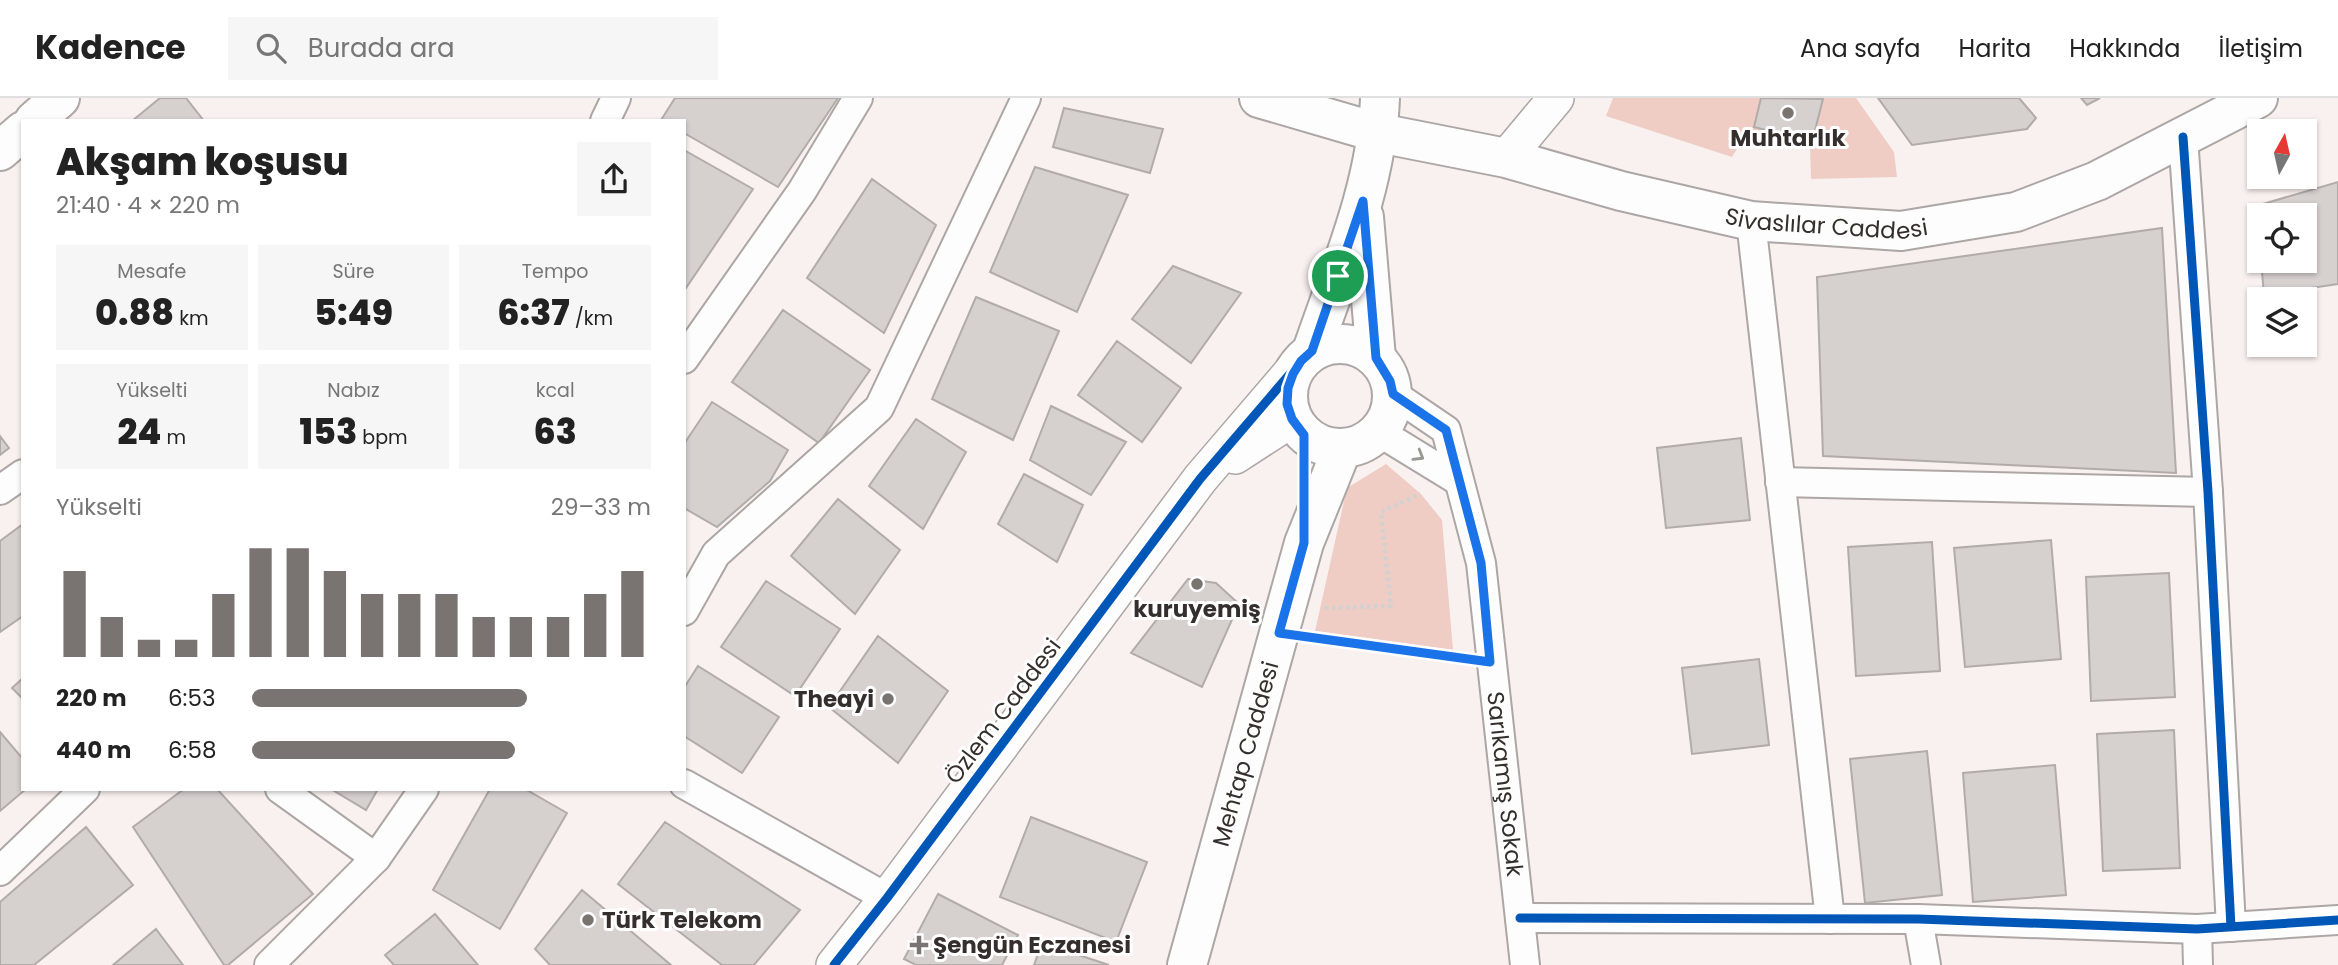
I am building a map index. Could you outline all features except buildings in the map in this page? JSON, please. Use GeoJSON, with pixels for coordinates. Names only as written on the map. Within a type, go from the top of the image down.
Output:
{"type":"FeatureCollection","features":[{"type":"Feature","properties":{"kind":"main road","name":"Sivaslılar Caddesi"},"geometry":{"type":"LineString","coordinates":[[1259,98],[1379,115],[1506,158],[1621,191],[1751,221],[1900,231],[2017,212],[2097,181],[2258,98]]}},
{"type":"Feature","properties":{"kind":"main road"},"geometry":{"type":"LineString","coordinates":[[1304,543],[1298,427],[1287,404],[1288,388],[1293,374],[1307,356],[1363,201],[1379,115]]}},
{"type":"Feature","properties":{"kind":"main road"},"geometry":{"type":"LineString","coordinates":[[0,151],[21,134]]}},
{"type":"Feature","properties":{"kind":"main road"},"geometry":{"type":"LineString","coordinates":[[1363,201],[1376,358]]}},
{"type":"Feature","properties":{"kind":"main road"},"geometry":{"type":"LineString","coordinates":[[1298,427],[1322,445],[1342,449],[1356,447],[1379,432],[1392,408],[1390,381],[1376,358],[1362,348],[1345,344],[1328,345],[1307,356]]}},
{"type":"Feature","properties":{"kind":"main road"},"geometry":{"type":"LineString","coordinates":[[1304,543],[1342,449]]}},
{"type":"Feature","properties":{"kind":"main road","name":"Mehtap Caddesi"},"geometry":{"type":"LineString","coordinates":[[1187,965],[1304,543]]}},
{"type":"Feature","properties":{"kind":"street"},"geometry":{"type":"LineString","coordinates":[[606,119],[616,98]]}},
{"type":"Feature","properties":{"kind":"street"},"geometry":{"type":"LineString","coordinates":[[686,356],[802,191],[858,98]]}},
{"type":"Feature","properties":{"kind":"street"},"geometry":{"type":"LineString","coordinates":[[686,607],[716,554],[879,408],[1026,98]]}},
{"type":"Feature","properties":{"kind":"street"},"geometry":{"type":"LineString","coordinates":[[1506,158],[1556,98]]}},
{"type":"Feature","properties":{"kind":"street"},"geometry":{"type":"LineString","coordinates":[[2183,137],[2208,492],[2231,926]]}},
{"type":"Feature","properties":{"kind":"street"},"geometry":{"type":"LineString","coordinates":[[1751,221],[1830,919]]}},
{"type":"Feature","properties":{"kind":"street","name":"Özlem Caddesi"},"geometry":{"type":"LineString","coordinates":[[834,965],[1200,479],[1307,356]]}},
{"type":"Feature","properties":{"kind":"street","name":"Sarıkamış Sokak"},"geometry":{"type":"LineString","coordinates":[[1393,394],[1446,430],[1481,563],[1525,965]]}},
{"type":"Feature","properties":{"kind":"street"},"geometry":{"type":"LineString","coordinates":[[1200,479],[1298,427]]}},
{"type":"Feature","properties":{"kind":"street"},"geometry":{"type":"LineString","coordinates":[[1379,432],[1460,481]]}},
{"type":"Feature","properties":{"kind":"street"},"geometry":{"type":"LineString","coordinates":[[0,490],[21,475]]}},
{"type":"Feature","properties":{"kind":"street"},"geometry":{"type":"LineString","coordinates":[[1780,482],[2208,492]]}},
{"type":"Feature","properties":{"kind":"street"},"geometry":{"type":"LineString","coordinates":[[686,785],[887,898]]}},
{"type":"Feature","properties":{"kind":"street"},"geometry":{"type":"LineString","coordinates":[[0,871],[83,791]]}},
{"type":"Feature","properties":{"kind":"street"},"geometry":{"type":"LineString","coordinates":[[283,791],[376,858]]}},
{"type":"Feature","properties":{"kind":"street"},"geometry":{"type":"LineString","coordinates":[[269,965],[376,858],[423,791]]}},
{"type":"Feature","properties":{"kind":"street"},"geometry":{"type":"LineString","coordinates":[[1520,918],[1919,919],[2197,929],[2338,920]]}},
{"type":"Feature","properties":{"kind":"street"},"geometry":{"type":"LineString","coordinates":[[1919,919],[1926,965]]}},
{"type":"Feature","properties":{"kind":"street"},"geometry":{"type":"LineString","coordinates":[[2197,929],[2198,965]]}},
{"type":"Feature","properties":{"kind":"path"},"geometry":{"type":"LineString","coordinates":[[1282,621],[1391,606],[1381,512],[1421,494]]}},
{"type":"Feature","properties":{"kind":"path"},"geometry":{"type":"LineString","coordinates":[[1282,621],[1490,662]]}},
{"type":"Feature","properties":{"kind":"shaded area"},"geometry":{"type":"Polygon","coordinates":[[[1613,98],[1856,98],[1894,152],[1897,177],[1811,179],[1810,146],[1747,132],[1732,157],[1606,116],[1613,98]]]}},
{"type":"Feature","properties":{"kind":"shaded area"},"geometry":{"type":"Polygon","coordinates":[[[1386,464],[1421,494],[1442,520],[1453,650],[1315,631],[1347,488],[1386,464]]]}},
{"type":"Feature","properties":{"kind":"cycle path"},"geometry":{"type":"LineString","coordinates":[[2183,137],[2208,492],[2231,927]]}},
{"type":"Feature","properties":{"kind":"cycle path"},"geometry":{"type":"LineString","coordinates":[[834,965],[1200,479],[1301,361]]}},
{"type":"Feature","properties":{"kind":"cycle path"},"geometry":{"type":"LineString","coordinates":[[1520,918],[1918,919],[2197,929],[2338,920]]}},
{"type":"Feature","properties":{"kind":"place","name":"Muhtarlık"},"geometry":{"type":"Point","coordinates":[1788,113]}},
{"type":"Feature","properties":{"kind":"place","name":"kuruyemiş"},"geometry":{"type":"Point","coordinates":[1197,584]}},
{"type":"Feature","properties":{"kind":"place","name":"Theayi"},"geometry":{"type":"Point","coordinates":[888,699]}},
{"type":"Feature","properties":{"kind":"place","name":"Türk Telekom"},"geometry":{"type":"Point","coordinates":[588,920]}},
{"type":"Feature","properties":{"kind":"place","name":"Şengün Eczanesi"},"geometry":{"type":"Point","coordinates":[919,945]}},
{"type":"Feature","properties":{"kind":"route"},"geometry":{"type":"LineString","coordinates":[[1363,201],[1376,358],[1384,368],[1393,394],[1446,430],[1481,563],[1490,662],[1279,633],[1304,543],[1304,435],[1292,419],[1287,404],[1288,388],[1301,361],[1312,351],[1338,276],[1363,201]]}}]}
